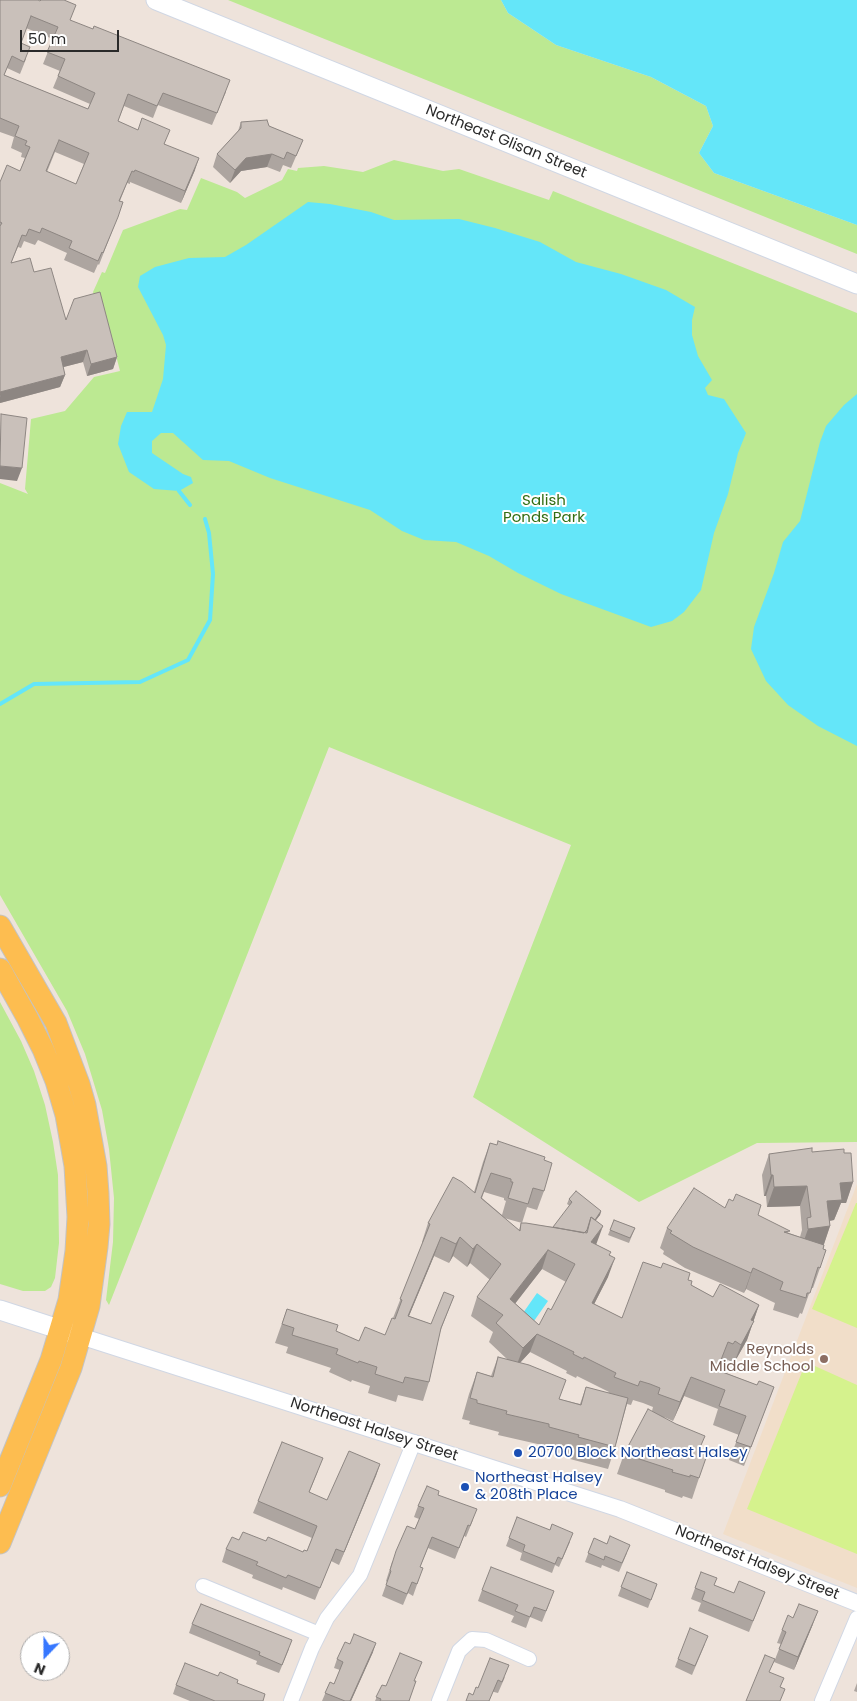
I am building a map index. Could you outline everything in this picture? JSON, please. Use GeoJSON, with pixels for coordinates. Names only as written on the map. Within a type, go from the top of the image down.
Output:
{"type":"FeatureCollection","features":[{"type":"Feature","properties":{"kind":"main road","name":"Northeast Glisan Street"},"geometry":{"type":"LineString","coordinates":[[156,0],[857,284]]}},
{"type":"Feature","properties":{"kind":"main road"},"geometry":{"type":"LineString","coordinates":[[0,926],[56,1023],[79,1084],[91,1135],[98,1193],[98,1247],[89,1306],[71,1368],[0,1543]]}},
{"type":"Feature","properties":{"kind":"main road"},"geometry":{"type":"LineString","coordinates":[[0,969],[28,1019],[51,1067],[66,1115],[75,1166],[78,1217],[76,1251],[70,1292],[60,1330],[51,1360],[0,1486]]}},
{"type":"Feature","properties":{"kind":"main road","name":"Northeast Halsey Street"},"geometry":{"type":"LineString","coordinates":[[0,1310],[80,1336]]}},
{"type":"Feature","properties":{"kind":"street","name":"Northeast Halsey Street"},"geometry":{"type":"LineString","coordinates":[[80,1336],[620,1509],[857,1604]]}},
{"type":"Feature","properties":{"kind":"street"},"geometry":{"type":"LineString","coordinates":[[291,1701],[327,1618],[360,1575],[414,1442]]}},
{"type":"Feature","properties":{"kind":"street"},"geometry":{"type":"LineString","coordinates":[[203,1586],[319,1634]]}},
{"type":"Feature","properties":{"kind":"street"},"geometry":{"type":"LineString","coordinates":[[822,1701],[857,1618]]}},
{"type":"Feature","properties":{"kind":"street"},"geometry":{"type":"LineString","coordinates":[[440,1701],[459,1651],[472,1638],[486,1640],[529,1660]]}},
{"type":"Feature","properties":{"kind":"shaded area","name":"Reynolds Middle School"},"geometry":{"type":"Polygon","coordinates":[[[857,1184],[857,1588],[723,1534],[857,1184]]]}},
{"type":"Feature","properties":{"kind":"green space"},"geometry":{"type":"Polygon","coordinates":[[[228,0],[501,0],[508,13],[556,45],[651,77],[706,106],[713,126],[699,153],[714,173],[857,225],[857,254],[228,0]]]}},
{"type":"Feature","properties":{"kind":"green space","name":"Salish Ponds Park"},"geometry":{"type":"Polygon","coordinates":[[[394,160],[443,171],[459,169],[549,200],[553,191],[857,313],[857,1142],[757,1143],[639,1202],[473,1097],[571,845],[329,747],[109,1305],[106,1300],[113,1242],[114,1198],[109,1149],[102,1110],[85,1054],[67,1011],[0,895],[0,483],[28,494],[25,489],[31,419],[65,411],[94,377],[120,371],[103,305],[97,306],[93,292],[102,272],[105,273],[123,230],[180,209],[187,210],[201,178],[237,192],[245,198],[282,180],[288,169],[297,171],[298,168],[324,166],[363,172],[394,160]]]}},
{"type":"Feature","properties":{"kind":"green space"},"geometry":{"type":"Polygon","coordinates":[[[0,1002],[21,1041],[34,1071],[45,1105],[53,1142],[58,1175],[59,1243],[55,1278],[51,1287],[45,1291],[23,1291],[0,1284],[0,1002]]]}},
{"type":"Feature","properties":{"kind":"green space"},"geometry":{"type":"Polygon","coordinates":[[[857,1203],[857,1328],[812,1309],[857,1203]]]}},
{"type":"Feature","properties":{"kind":"green space"},"geometry":{"type":"Polygon","coordinates":[[[806,1362],[857,1385],[857,1554],[747,1509],[806,1362]]]}},
{"type":"Feature","properties":{"kind":"water"},"geometry":{"type":"Polygon","coordinates":[[[501,0],[857,0],[857,225],[714,173],[699,153],[713,126],[706,106],[651,77],[556,45],[508,13],[501,0]]]}},
{"type":"Feature","properties":{"kind":"water"},"geometry":{"type":"Polygon","coordinates":[[[308,202],[371,212],[394,220],[459,219],[495,228],[540,242],[576,262],[621,274],[666,290],[695,307],[692,320],[692,335],[698,356],[712,380],[705,388],[708,395],[724,399],[746,433],[738,453],[728,494],[714,533],[701,590],[684,612],[672,621],[651,627],[561,594],[489,556],[456,542],[424,540],[402,531],[370,510],[270,478],[229,461],[203,460],[173,433],[161,433],[152,441],[152,453],[183,474],[191,477],[193,483],[179,491],[154,489],[129,472],[118,444],[121,426],[127,412],[152,412],[163,379],[166,345],[163,335],[138,287],[140,276],[155,267],[189,258],[225,257],[246,245],[308,202]]]}},
{"type":"Feature","properties":{"kind":"water"},"geometry":{"type":"Polygon","coordinates":[[[857,394],[857,746],[818,726],[788,705],[766,681],[751,649],[754,627],[783,542],[800,521],[820,442],[826,426],[844,405],[857,394]]]}},
{"type":"Feature","properties":{"kind":"water"},"geometry":{"type":"Polygon","coordinates":[[[537,1293],[548,1301],[534,1321],[523,1313],[537,1293]]]}},
{"type":"Feature","properties":{"kind":"building"},"geometry":{"type":"Polygon","coordinates":[[[0,0],[64,0],[76,5],[70,20],[93,29],[94,26],[230,80],[217,113],[163,93],[157,106],[128,94],[118,121],[138,130],[142,118],[170,130],[164,144],[199,158],[185,191],[135,170],[134,172],[132,171],[119,201],[123,202],[118,217],[98,261],[69,248],[72,241],[42,228],[40,233],[29,229],[26,236],[22,235],[11,263],[30,258],[34,272],[51,268],[66,320],[74,299],[100,292],[117,357],[91,364],[87,350],[61,357],[65,375],[0,392],[0,226],[2,223],[0,222],[0,182],[7,165],[20,171],[30,147],[25,145],[27,141],[15,136],[19,126],[0,118],[0,0]],[[31,16],[21,43],[30,47],[24,62],[12,56],[4,75],[88,109],[95,93],[58,76],[65,59],[47,52],[58,27],[31,16]],[[59,140],[46,171],[76,184],[89,153],[59,140]]]}},
{"type":"Feature","properties":{"kind":"building"},"geometry":{"type":"Polygon","coordinates":[[[267,120],[269,126],[303,140],[296,156],[287,152],[284,159],[272,154],[246,158],[235,170],[217,154],[241,128],[241,122],[267,120]]]}},
{"type":"Feature","properties":{"kind":"building"},"geometry":{"type":"Polygon","coordinates":[[[1,414],[27,418],[22,468],[0,466],[1,414]]]}},
{"type":"Feature","properties":{"kind":"building"},"geometry":{"type":"Polygon","coordinates":[[[498,1141],[545,1157],[544,1160],[552,1163],[544,1191],[533,1188],[528,1204],[508,1198],[513,1182],[511,1182],[511,1179],[491,1173],[481,1198],[520,1231],[521,1223],[526,1223],[587,1233],[591,1217],[603,1226],[591,1242],[611,1252],[609,1255],[615,1258],[592,1303],[622,1318],[643,1262],[661,1268],[663,1263],[690,1273],[688,1280],[692,1281],[691,1285],[713,1297],[720,1284],[759,1305],[751,1320],[754,1321],[741,1345],[735,1341],[733,1344],[728,1342],[717,1370],[757,1385],[759,1381],[774,1387],[751,1447],[736,1442],[746,1416],[719,1406],[725,1390],[691,1377],[680,1402],[658,1394],[660,1388],[650,1384],[640,1381],[638,1386],[614,1377],[616,1373],[584,1357],[583,1359],[573,1354],[574,1352],[537,1334],[523,1348],[496,1323],[503,1315],[477,1297],[501,1264],[477,1244],[473,1249],[460,1237],[456,1244],[441,1237],[408,1316],[431,1324],[444,1292],[454,1296],[441,1328],[429,1382],[405,1377],[403,1383],[375,1374],[377,1367],[359,1361],[358,1363],[336,1354],[338,1349],[292,1335],[294,1328],[282,1324],[287,1309],[338,1325],[336,1331],[359,1341],[365,1327],[385,1335],[392,1318],[395,1319],[402,1300],[400,1299],[430,1224],[428,1223],[453,1177],[475,1193],[490,1143],[497,1145],[498,1141]],[[548,1250],[510,1299],[539,1325],[548,1308],[551,1310],[575,1264],[548,1250]]]}},
{"type":"Feature","properties":{"kind":"building"},"geometry":{"type":"Polygon","coordinates":[[[812,1148],[812,1152],[844,1149],[844,1153],[851,1153],[853,1182],[840,1183],[842,1200],[827,1201],[830,1226],[808,1229],[807,1218],[811,1217],[807,1186],[774,1187],[769,1154],[812,1148]]]}},
{"type":"Feature","properties":{"kind":"building"},"geometry":{"type":"Polygon","coordinates":[[[694,1188],[725,1208],[729,1199],[733,1201],[736,1194],[761,1205],[758,1215],[790,1231],[784,1232],[824,1245],[823,1249],[826,1250],[820,1268],[818,1267],[810,1293],[807,1293],[806,1298],[780,1290],[783,1282],[753,1268],[751,1273],[693,1247],[670,1233],[672,1231],[667,1228],[694,1188]]]}},
{"type":"Feature","properties":{"kind":"building"},"geometry":{"type":"Polygon","coordinates":[[[576,1191],[601,1211],[595,1220],[591,1217],[587,1230],[584,1233],[553,1227],[572,1202],[569,1199],[576,1191]]]}},
{"type":"Feature","properties":{"kind":"building"},"geometry":{"type":"Polygon","coordinates":[[[614,1220],[635,1228],[630,1238],[610,1230],[614,1220]]]}},
{"type":"Feature","properties":{"kind":"building"},"geometry":{"type":"Polygon","coordinates":[[[498,1357],[529,1365],[566,1380],[559,1399],[581,1405],[586,1387],[628,1398],[615,1447],[549,1427],[549,1424],[506,1414],[507,1411],[477,1403],[477,1400],[470,1398],[477,1372],[493,1377],[498,1357]]]}},
{"type":"Feature","properties":{"kind":"building"},"geometry":{"type":"Polygon","coordinates":[[[648,1409],[676,1424],[705,1436],[698,1452],[707,1455],[699,1478],[672,1472],[673,1470],[624,1454],[648,1409]]]}},
{"type":"Feature","properties":{"kind":"building"},"geometry":{"type":"Polygon","coordinates":[[[282,1442],[323,1458],[309,1492],[327,1500],[349,1451],[380,1464],[344,1552],[336,1549],[320,1588],[288,1575],[286,1578],[256,1565],[258,1562],[226,1549],[232,1537],[239,1540],[243,1532],[266,1541],[268,1537],[303,1552],[304,1550],[307,1551],[317,1526],[258,1501],[282,1442]]]}},
{"type":"Feature","properties":{"kind":"building"},"geometry":{"type":"Polygon","coordinates":[[[427,1486],[439,1491],[438,1495],[477,1509],[459,1548],[432,1537],[420,1567],[423,1568],[417,1584],[412,1582],[407,1594],[386,1585],[396,1551],[407,1526],[415,1529],[424,1508],[418,1506],[427,1486]]]}},
{"type":"Feature","properties":{"kind":"building"},"geometry":{"type":"Polygon","coordinates":[[[517,1517],[550,1530],[552,1524],[573,1533],[562,1559],[558,1557],[555,1564],[523,1551],[525,1545],[509,1538],[517,1517]]]}},
{"type":"Feature","properties":{"kind":"building"},"geometry":{"type":"Polygon","coordinates":[[[610,1536],[630,1545],[622,1563],[605,1556],[604,1560],[588,1553],[594,1538],[607,1544],[610,1536]]]}},
{"type":"Feature","properties":{"kind":"building"},"geometry":{"type":"Polygon","coordinates":[[[491,1567],[554,1591],[546,1611],[534,1607],[530,1617],[515,1611],[518,1605],[482,1590],[491,1567]]]}},
{"type":"Feature","properties":{"kind":"building"},"geometry":{"type":"Polygon","coordinates":[[[627,1572],[657,1584],[651,1600],[621,1587],[627,1572]]]}},
{"type":"Feature","properties":{"kind":"building"},"geometry":{"type":"Polygon","coordinates":[[[701,1572],[717,1578],[714,1585],[734,1593],[739,1581],[765,1592],[753,1621],[702,1600],[705,1592],[695,1588],[701,1572]]]}},
{"type":"Feature","properties":{"kind":"building"},"geometry":{"type":"Polygon","coordinates":[[[201,1604],[292,1640],[282,1665],[259,1655],[260,1652],[192,1624],[201,1604]]]}},
{"type":"Feature","properties":{"kind":"building"},"geometry":{"type":"Polygon","coordinates":[[[799,1604],[818,1611],[798,1657],[779,1649],[786,1632],[782,1630],[788,1615],[793,1618],[799,1604]]]}},
{"type":"Feature","properties":{"kind":"building"},"geometry":{"type":"Polygon","coordinates":[[[690,1628],[708,1636],[695,1666],[678,1659],[690,1628]]]}},
{"type":"Feature","properties":{"kind":"building"},"geometry":{"type":"Polygon","coordinates":[[[354,1634],[376,1643],[350,1701],[345,1701],[325,1693],[330,1682],[334,1684],[343,1662],[337,1659],[345,1642],[350,1644],[354,1634]]]}},
{"type":"Feature","properties":{"kind":"building"},"geometry":{"type":"Polygon","coordinates":[[[400,1653],[422,1662],[414,1681],[416,1681],[409,1701],[380,1701],[381,1699],[376,1697],[382,1685],[386,1686],[400,1653]]]}},
{"type":"Feature","properties":{"kind":"building"},"geometry":{"type":"Polygon","coordinates":[[[765,1655],[775,1659],[769,1672],[784,1678],[780,1687],[785,1689],[780,1701],[746,1701],[765,1655]]]}},
{"type":"Feature","properties":{"kind":"building"},"geometry":{"type":"Polygon","coordinates":[[[490,1658],[509,1665],[502,1682],[498,1680],[489,1701],[466,1701],[469,1693],[473,1695],[476,1687],[478,1688],[490,1658]]]}},
{"type":"Feature","properties":{"kind":"building"},"geometry":{"type":"Polygon","coordinates":[[[185,1663],[218,1676],[220,1672],[238,1680],[237,1683],[265,1694],[263,1701],[215,1701],[176,1685],[185,1663]]]}},
{"type":"Feature","properties":{"kind":"waterway"},"geometry":{"type":"LineString","coordinates":[[179,491],[190,505]]}},
{"type":"Feature","properties":{"kind":"waterway"},"geometry":{"type":"LineString","coordinates":[[0,704],[34,684],[140,682],[188,660],[210,620],[213,574],[209,533],[205,519]]}},
{"type":"Feature","properties":{"kind":"place","name":"Reynolds Middle School"},"geometry":{"type":"Point","coordinates":[824,1359]}},
{"type":"Feature","properties":{"kind":"place","name":"20700 Block Northeast Halsey"},"geometry":{"type":"Point","coordinates":[518,1453]}},
{"type":"Feature","properties":{"kind":"place","name":"Northeast Halsey & 208th Place"},"geometry":{"type":"Point","coordinates":[465,1487]}}]}
